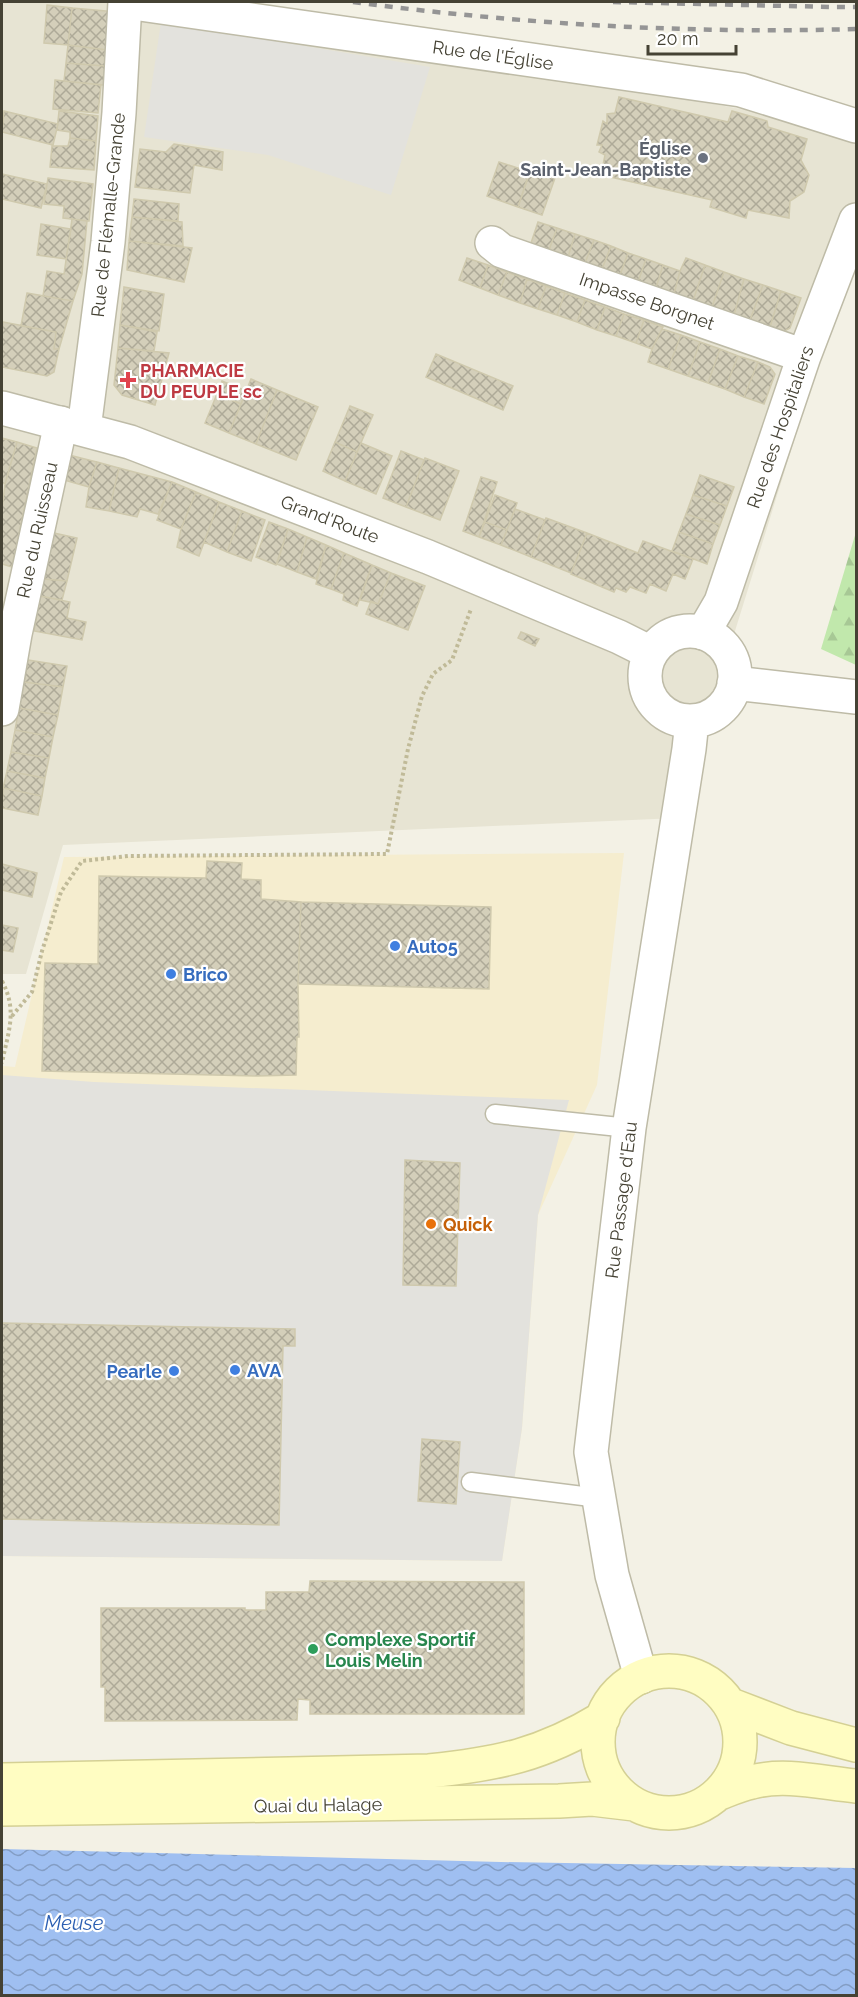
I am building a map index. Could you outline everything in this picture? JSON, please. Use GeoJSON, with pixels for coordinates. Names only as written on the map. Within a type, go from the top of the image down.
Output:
{"type":"FeatureCollection","features":[{"type":"Feature","properties":{"kind":"main road","name":"Quai du Halage"},"geometry":{"type":"LineString","coordinates":[[634,1804],[616,1789],[605,1773],[599,1755],[598,1736],[603,1718],[612,1701],[624,1687],[641,1677],[660,1672],[681,1672],[700,1678],[717,1689],[730,1705],[739,1728],[741,1751],[734,1774],[720,1793]]}},
{"type":"Feature","properties":{"kind":"main road","name":"Quai du Halage"},"geometry":{"type":"LineString","coordinates":[[730,1705],[791,1728],[856,1745]]}},
{"type":"Feature","properties":{"kind":"main road","name":"Quai du Halage"},"geometry":{"type":"LineString","coordinates":[[2,1779],[440,1770],[483,1765],[546,1748],[603,1718]]}},
{"type":"Feature","properties":{"kind":"main road","name":"Quai du Halage"},"geometry":{"type":"LineString","coordinates":[[2,1809],[560,1802],[592,1798],[634,1804],[656,1812],[679,1813],[701,1806],[720,1793],[768,1779],[856,1786]]}},
{"type":"Feature","properties":{"kind":"street","name":"Rue de l'Église"},"geometry":{"type":"LineString","coordinates":[[125,2],[741,90],[856,126]]}},
{"type":"Feature","properties":{"kind":"street","name":"Rue de Flémalle-Grande"},"geometry":{"type":"LineString","coordinates":[[73,426],[108,242],[119,113],[125,2]]}},
{"type":"Feature","properties":{"kind":"street","name":"Rue des Hospitaliers"},"geometry":{"type":"LineString","coordinates":[[703,633],[721,602],[804,356],[856,220]]}},
{"type":"Feature","properties":{"kind":"street","name":"Impasse Borgnet"},"geometry":{"type":"LineString","coordinates":[[492,243],[502,251],[804,356]]}},
{"type":"Feature","properties":{"kind":"street","name":"Grand'Route"},"geometry":{"type":"LineString","coordinates":[[2,408],[130,442],[428,557],[619,637],[651,653]]}},
{"type":"Feature","properties":{"kind":"street","name":"Rue du Ruisseau"},"geometry":{"type":"LineString","coordinates":[[2,709],[17,623],[73,426]]}},
{"type":"Feature","properties":{"kind":"street"},"geometry":{"type":"LineString","coordinates":[[679,632],[703,633],[715,638],[731,658],[734,683],[726,702],[711,715],[692,721],[676,719],[662,711],[651,699],[646,684],[645,668],[658,643],[679,632]]}},
{"type":"Feature","properties":{"kind":"street"},"geometry":{"type":"LineString","coordinates":[[734,683],[856,697]]}},
{"type":"Feature","properties":{"kind":"street","name":"Rue Passage d'Eau"},"geometry":{"type":"LineString","coordinates":[[641,1677],[612,1575],[591,1452],[629,1128],[692,721]]}},
{"type":"Feature","properties":{"kind":"lane"},"geometry":{"type":"LineString","coordinates":[[495,1114],[629,1128]]}},
{"type":"Feature","properties":{"kind":"lane"},"geometry":{"type":"LineString","coordinates":[[471,1482],[599,1498]]}},
{"type":"Feature","properties":{"kind":"path"},"geometry":{"type":"LineString","coordinates":[[12,1016],[33,992],[42,951],[60,892],[82,861],[128,856],[387,854],[408,749],[422,696],[433,674],[452,660],[482,580]]}},
{"type":"Feature","properties":{"kind":"path"},"geometry":{"type":"LineString","coordinates":[[2,981],[9,998],[12,1016],[2,1063]]}},
{"type":"Feature","properties":{"kind":"shaded area"},"geometry":{"type":"Polygon","coordinates":[[[2,2],[158,2],[856,130],[856,241],[677,818],[63,845],[26,974],[2,974],[2,2]]]}},
{"type":"Feature","properties":{"kind":"shaded area"},"geometry":{"type":"Polygon","coordinates":[[[161,22],[430,67],[391,195],[268,155],[144,137],[161,22]]]}},
{"type":"Feature","properties":{"kind":"shaded area"},"geometry":{"type":"Polygon","coordinates":[[[624,853],[597,1085],[538,1215],[522,1428],[502,1561],[2,1556],[2,1066],[15,1067],[64,857],[624,853]]]}},
{"type":"Feature","properties":{"kind":"shaded area"},"geometry":{"type":"Polygon","coordinates":[[[2,1075],[94,1082],[569,1100],[538,1215],[522,1428],[502,1561],[2,1556],[2,1075]]]}},
{"type":"Feature","properties":{"kind":"green space"},"geometry":{"type":"Polygon","coordinates":[[[856,532],[856,665],[821,649],[856,532]]]}},
{"type":"Feature","properties":{"kind":"water","name":"Meuse"},"geometry":{"type":"Polygon","coordinates":[[[2,1849],[501,1862],[856,1868],[856,1995],[2,1995],[2,1849]]]}},
{"type":"Feature","properties":{"kind":"building"},"geometry":{"type":"Polygon","coordinates":[[[47,5],[72,8],[68,45],[44,43],[47,5]]]}},
{"type":"Feature","properties":{"kind":"building"},"geometry":{"type":"Polygon","coordinates":[[[72,8],[117,12],[107,50],[68,45],[72,8]]]}},
{"type":"Feature","properties":{"kind":"building"},"geometry":{"type":"Polygon","coordinates":[[[68,45],[107,50],[105,66],[66,63],[68,45]]]}},
{"type":"Feature","properties":{"kind":"building"},"geometry":{"type":"Polygon","coordinates":[[[66,63],[105,66],[104,85],[64,81],[66,63]]]}},
{"type":"Feature","properties":{"kind":"building"},"geometry":{"type":"Polygon","coordinates":[[[55,80],[101,85],[98,113],[53,109],[55,80]]]}},
{"type":"Feature","properties":{"kind":"building","name":"Église Saint-Jean-Baptiste"},"geometry":{"type":"Polygon","coordinates":[[[619,97],[728,122],[732,111],[767,121],[768,127],[807,139],[801,160],[809,175],[804,192],[790,201],[789,218],[748,210],[746,218],[710,207],[712,200],[601,175],[605,155],[599,152],[602,145],[597,145],[603,121],[607,124],[607,114],[615,113],[619,97]]]}},
{"type":"Feature","properties":{"kind":"building"},"geometry":{"type":"Polygon","coordinates":[[[4,111],[58,124],[53,145],[2,132],[4,111]]]}},
{"type":"Feature","properties":{"kind":"building"},"geometry":{"type":"Polygon","coordinates":[[[59,111],[98,116],[96,141],[70,138],[70,132],[57,130],[59,111]]]}},
{"type":"Feature","properties":{"kind":"building"},"geometry":{"type":"Polygon","coordinates":[[[70,138],[96,141],[94,170],[50,167],[52,146],[68,146],[70,138]]]}},
{"type":"Feature","properties":{"kind":"building"},"geometry":{"type":"Polygon","coordinates":[[[174,144],[223,152],[222,170],[194,165],[190,193],[135,187],[140,149],[166,152],[174,144]]]}},
{"type":"Feature","properties":{"kind":"building"},"geometry":{"type":"Polygon","coordinates":[[[499,162],[530,172],[518,207],[487,196],[499,162]]]}},
{"type":"Feature","properties":{"kind":"building"},"geometry":{"type":"Polygon","coordinates":[[[530,170],[555,178],[542,215],[518,207],[530,170]]]}},
{"type":"Feature","properties":{"kind":"building"},"geometry":{"type":"Polygon","coordinates":[[[2,174],[47,184],[41,208],[2,199],[2,174]]]}},
{"type":"Feature","properties":{"kind":"building"},"geometry":{"type":"Polygon","coordinates":[[[48,178],[93,184],[89,221],[63,218],[64,206],[44,204],[48,178]]]}},
{"type":"Feature","properties":{"kind":"building"},"geometry":{"type":"Polygon","coordinates":[[[134,199],[179,204],[178,221],[132,217],[134,199]]]}},
{"type":"Feature","properties":{"kind":"building"},"geometry":{"type":"Polygon","coordinates":[[[132,217],[182,222],[183,246],[129,241],[132,217]]]}},
{"type":"Feature","properties":{"kind":"building"},"geometry":{"type":"Polygon","coordinates":[[[72,219],[87,221],[82,274],[73,301],[43,296],[47,271],[64,274],[72,219]]]}},
{"type":"Feature","properties":{"kind":"building"},"geometry":{"type":"Polygon","coordinates":[[[538,222],[557,228],[549,250],[531,243],[538,222]]]}},
{"type":"Feature","properties":{"kind":"building"},"geometry":{"type":"Polygon","coordinates":[[[41,224],[71,229],[66,259],[37,255],[41,224]]]}},
{"type":"Feature","properties":{"kind":"building"},"geometry":{"type":"Polygon","coordinates":[[[557,228],[575,234],[568,257],[549,250],[557,228]]]}},
{"type":"Feature","properties":{"kind":"building"},"geometry":{"type":"Polygon","coordinates":[[[575,234],[594,240],[585,263],[568,257],[575,234]]]}},
{"type":"Feature","properties":{"kind":"building"},"geometry":{"type":"Polygon","coordinates":[[[594,240],[611,246],[602,269],[585,263],[594,240]]]}},
{"type":"Feature","properties":{"kind":"building"},"geometry":{"type":"Polygon","coordinates":[[[129,241],[192,248],[184,282],[127,270],[129,241]]]}},
{"type":"Feature","properties":{"kind":"building"},"geometry":{"type":"Polygon","coordinates":[[[611,246],[628,253],[620,275],[602,269],[611,246]]]}},
{"type":"Feature","properties":{"kind":"building"},"geometry":{"type":"Polygon","coordinates":[[[628,253],[646,259],[638,282],[620,275],[628,253]]]}},
{"type":"Feature","properties":{"kind":"building"},"geometry":{"type":"Polygon","coordinates":[[[467,258],[488,265],[480,288],[459,280],[467,258]]]}},
{"type":"Feature","properties":{"kind":"building"},"geometry":{"type":"Polygon","coordinates":[[[686,258],[705,265],[693,301],[674,294],[686,258]]]}},
{"type":"Feature","properties":{"kind":"building"},"geometry":{"type":"Polygon","coordinates":[[[646,259],[663,265],[656,288],[638,282],[646,259]]]}},
{"type":"Feature","properties":{"kind":"building"},"geometry":{"type":"Polygon","coordinates":[[[488,265],[507,272],[498,295],[480,288],[488,265]]]}},
{"type":"Feature","properties":{"kind":"building"},"geometry":{"type":"Polygon","coordinates":[[[663,265],[680,271],[674,294],[656,288],[663,265]]]}},
{"type":"Feature","properties":{"kind":"building"},"geometry":{"type":"Polygon","coordinates":[[[705,265],[724,272],[712,307],[693,301],[705,265]]]}},
{"type":"Feature","properties":{"kind":"building"},"geometry":{"type":"Polygon","coordinates":[[[507,272],[527,279],[520,303],[498,295],[507,272]]]}},
{"type":"Feature","properties":{"kind":"building"},"geometry":{"type":"Polygon","coordinates":[[[724,272],[744,279],[734,315],[712,307],[724,272]]]}},
{"type":"Feature","properties":{"kind":"building"},"geometry":{"type":"Polygon","coordinates":[[[527,279],[546,286],[538,309],[520,303],[527,279]]]}},
{"type":"Feature","properties":{"kind":"building"},"geometry":{"type":"Polygon","coordinates":[[[744,279],[763,285],[750,320],[734,315],[744,279]]]}},
{"type":"Feature","properties":{"kind":"building"},"geometry":{"type":"Polygon","coordinates":[[[763,285],[781,291],[770,327],[750,320],[763,285]]]}},
{"type":"Feature","properties":{"kind":"building"},"geometry":{"type":"Polygon","coordinates":[[[546,286],[565,293],[557,315],[538,309],[546,286]]]}},
{"type":"Feature","properties":{"kind":"building"},"geometry":{"type":"Polygon","coordinates":[[[124,287],[164,294],[159,331],[120,325],[124,287]]]}},
{"type":"Feature","properties":{"kind":"building"},"geometry":{"type":"Polygon","coordinates":[[[781,291],[801,298],[790,328],[783,332],[770,327],[781,291]]]}},
{"type":"Feature","properties":{"kind":"building"},"geometry":{"type":"Polygon","coordinates":[[[27,293],[73,301],[59,349],[54,349],[56,332],[21,326],[27,293]]]}},
{"type":"Feature","properties":{"kind":"building"},"geometry":{"type":"Polygon","coordinates":[[[565,293],[585,300],[577,322],[557,315],[565,293]]]}},
{"type":"Feature","properties":{"kind":"building"},"geometry":{"type":"Polygon","coordinates":[[[585,300],[605,307],[597,330],[577,322],[585,300]]]}},
{"type":"Feature","properties":{"kind":"building"},"geometry":{"type":"Polygon","coordinates":[[[605,307],[624,314],[616,336],[597,330],[605,307]]]}},
{"type":"Feature","properties":{"kind":"building"},"geometry":{"type":"Polygon","coordinates":[[[624,314],[644,320],[636,343],[616,336],[624,314]]]}},
{"type":"Feature","properties":{"kind":"building"},"geometry":{"type":"Polygon","coordinates":[[[644,320],[663,327],[652,349],[636,343],[644,320]]]}},
{"type":"Feature","properties":{"kind":"building"},"geometry":{"type":"Polygon","coordinates":[[[3,322],[56,332],[54,349],[59,349],[54,372],[47,376],[2,367],[3,322]]]}},
{"type":"Feature","properties":{"kind":"building"},"geometry":{"type":"Polygon","coordinates":[[[120,325],[157,332],[154,351],[118,348],[120,325]]]}},
{"type":"Feature","properties":{"kind":"building"},"geometry":{"type":"Polygon","coordinates":[[[662,329],[681,335],[668,369],[648,362],[662,329]]]}},
{"type":"Feature","properties":{"kind":"building"},"geometry":{"type":"Polygon","coordinates":[[[681,335],[700,342],[688,376],[668,369],[681,335]]]}},
{"type":"Feature","properties":{"kind":"building"},"geometry":{"type":"Polygon","coordinates":[[[700,342],[720,349],[708,383],[688,376],[700,342]]]}},
{"type":"Feature","properties":{"kind":"building"},"geometry":{"type":"Polygon","coordinates":[[[118,348],[169,353],[155,405],[122,395],[114,385],[118,348]]]}},
{"type":"Feature","properties":{"kind":"building"},"geometry":{"type":"Polygon","coordinates":[[[720,349],[738,356],[725,389],[708,383],[720,349]]]}},
{"type":"Feature","properties":{"kind":"building"},"geometry":{"type":"Polygon","coordinates":[[[436,354],[513,386],[503,410],[426,377],[436,354]]]}},
{"type":"Feature","properties":{"kind":"building"},"geometry":{"type":"Polygon","coordinates":[[[738,356],[758,362],[744,397],[725,389],[738,356]]]}},
{"type":"Feature","properties":{"kind":"building"},"geometry":{"type":"Polygon","coordinates":[[[758,362],[770,367],[775,374],[764,404],[744,397],[758,362]]]}},
{"type":"Feature","properties":{"kind":"building"},"geometry":{"type":"Polygon","coordinates":[[[251,379],[277,390],[256,444],[229,433],[251,379]]]}},
{"type":"Feature","properties":{"kind":"building"},"geometry":{"type":"Polygon","coordinates":[[[222,381],[246,391],[241,404],[217,394],[222,381]]]}},
{"type":"Feature","properties":{"kind":"building"},"geometry":{"type":"Polygon","coordinates":[[[277,390],[318,407],[296,460],[256,444],[277,390]]]}},
{"type":"Feature","properties":{"kind":"building"},"geometry":{"type":"Polygon","coordinates":[[[217,394],[241,404],[229,433],[205,423],[217,394]]]}},
{"type":"Feature","properties":{"kind":"building"},"geometry":{"type":"Polygon","coordinates":[[[350,406],[373,415],[357,452],[335,442],[350,406]]]}},
{"type":"Feature","properties":{"kind":"building"},"geometry":{"type":"Polygon","coordinates":[[[2,438],[17,442],[5,484],[2,483],[2,438]]]}},
{"type":"Feature","properties":{"kind":"building"},"geometry":{"type":"Polygon","coordinates":[[[17,442],[37,448],[12,567],[2,564],[2,509],[5,484],[17,442]]]}},
{"type":"Feature","properties":{"kind":"building"},"geometry":{"type":"Polygon","coordinates":[[[335,442],[357,452],[345,481],[323,471],[335,442]]]}},
{"type":"Feature","properties":{"kind":"building"},"geometry":{"type":"Polygon","coordinates":[[[361,443],[392,456],[376,494],[345,481],[361,443]]]}},
{"type":"Feature","properties":{"kind":"building"},"geometry":{"type":"Polygon","coordinates":[[[401,451],[424,460],[406,507],[383,498],[401,451]]]}},
{"type":"Feature","properties":{"kind":"building"},"geometry":{"type":"Polygon","coordinates":[[[69,455],[97,462],[89,487],[64,480],[69,455]]]}},
{"type":"Feature","properties":{"kind":"building"},"geometry":{"type":"Polygon","coordinates":[[[425,458],[459,471],[440,520],[406,507],[425,458]]]}},
{"type":"Feature","properties":{"kind":"building"},"geometry":{"type":"Polygon","coordinates":[[[97,462],[119,468],[109,511],[86,507],[89,487],[97,462]]]}},
{"type":"Feature","properties":{"kind":"building"},"geometry":{"type":"Polygon","coordinates":[[[119,468],[172,482],[158,514],[140,509],[137,517],[109,511],[119,468]]]}},
{"type":"Feature","properties":{"kind":"building"},"geometry":{"type":"Polygon","coordinates":[[[700,475],[734,487],[727,506],[693,495],[700,475]]]}},
{"type":"Feature","properties":{"kind":"building"},"geometry":{"type":"Polygon","coordinates":[[[481,477],[497,482],[479,537],[463,531],[481,477]]]}},
{"type":"Feature","properties":{"kind":"building"},"geometry":{"type":"Polygon","coordinates":[[[172,482],[196,492],[181,529],[157,520],[172,482]]]}},
{"type":"Feature","properties":{"kind":"building"},"geometry":{"type":"Polygon","coordinates":[[[196,492],[219,502],[199,556],[177,547],[181,529],[196,492]]]}},
{"type":"Feature","properties":{"kind":"building"},"geometry":{"type":"Polygon","coordinates":[[[495,495],[517,503],[507,530],[485,522],[495,495]]]}},
{"type":"Feature","properties":{"kind":"building"},"geometry":{"type":"Polygon","coordinates":[[[693,495],[727,506],[720,525],[686,514],[693,495]]]}},
{"type":"Feature","properties":{"kind":"building"},"geometry":{"type":"Polygon","coordinates":[[[219,502],[242,511],[227,552],[204,542],[219,502]]]}},
{"type":"Feature","properties":{"kind":"building"},"geometry":{"type":"Polygon","coordinates":[[[515,509],[545,520],[531,557],[501,545],[515,509]]]}},
{"type":"Feature","properties":{"kind":"building"},"geometry":{"type":"Polygon","coordinates":[[[242,511],[265,520],[251,561],[227,552],[242,511]]]}},
{"type":"Feature","properties":{"kind":"building"},"geometry":{"type":"Polygon","coordinates":[[[686,514],[720,525],[713,544],[679,532],[686,514]]]}},
{"type":"Feature","properties":{"kind":"building"},"geometry":{"type":"Polygon","coordinates":[[[546,518],[587,533],[571,573],[531,557],[546,518]]]}},
{"type":"Feature","properties":{"kind":"building"},"geometry":{"type":"Polygon","coordinates":[[[269,522],[288,529],[276,565],[256,557],[269,522]]]}},
{"type":"Feature","properties":{"kind":"building"},"geometry":{"type":"Polygon","coordinates":[[[485,522],[507,530],[501,545],[479,537],[485,522]]]}},
{"type":"Feature","properties":{"kind":"building"},"geometry":{"type":"Polygon","coordinates":[[[288,529],[307,537],[297,572],[277,564],[288,529]]]}},
{"type":"Feature","properties":{"kind":"building"},"geometry":{"type":"Polygon","coordinates":[[[679,532],[713,544],[707,564],[672,551],[679,532]]]}},
{"type":"Feature","properties":{"kind":"building"},"geometry":{"type":"Polygon","coordinates":[[[54,533],[77,538],[67,581],[44,579],[54,533]]]}},
{"type":"Feature","properties":{"kind":"building"},"geometry":{"type":"Polygon","coordinates":[[[587,533],[638,553],[643,541],[693,559],[685,579],[673,574],[666,591],[650,584],[646,593],[630,587],[626,592],[616,588],[614,592],[571,574],[587,533]]]}},
{"type":"Feature","properties":{"kind":"building"},"geometry":{"type":"Polygon","coordinates":[[[307,537],[326,545],[316,579],[297,572],[307,537]]]}},
{"type":"Feature","properties":{"kind":"building"},"geometry":{"type":"Polygon","coordinates":[[[326,545],[344,553],[331,589],[316,584],[326,545]]]}},
{"type":"Feature","properties":{"kind":"building"},"geometry":{"type":"Polygon","coordinates":[[[344,553],[372,565],[357,606],[343,600],[344,594],[331,589],[344,553]]]}},
{"type":"Feature","properties":{"kind":"building"},"geometry":{"type":"Polygon","coordinates":[[[372,565],[391,573],[378,604],[360,600],[372,565]]]}},
{"type":"Feature","properties":{"kind":"building"},"geometry":{"type":"Polygon","coordinates":[[[391,573],[425,586],[408,630],[366,614],[371,601],[378,604],[391,573]]]}},
{"type":"Feature","properties":{"kind":"building"},"geometry":{"type":"Polygon","coordinates":[[[44,579],[67,581],[62,600],[40,596],[44,579]]]}},
{"type":"Feature","properties":{"kind":"building"},"geometry":{"type":"Polygon","coordinates":[[[40,596],[70,602],[67,618],[86,622],[82,640],[34,631],[40,596]]]}},
{"type":"Feature","properties":{"kind":"building"},"geometry":{"type":"Polygon","coordinates":[[[521,632],[539,639],[535,646],[518,638],[521,632]]]}},
{"type":"Feature","properties":{"kind":"building"},"geometry":{"type":"Polygon","coordinates":[[[28,660],[67,666],[63,687],[24,682],[28,660]]]}},
{"type":"Feature","properties":{"kind":"building"},"geometry":{"type":"Polygon","coordinates":[[[24,682],[63,687],[58,715],[19,708],[24,682]]]}},
{"type":"Feature","properties":{"kind":"building"},"geometry":{"type":"Polygon","coordinates":[[[19,708],[58,715],[53,737],[15,730],[19,708]]]}},
{"type":"Feature","properties":{"kind":"building"},"geometry":{"type":"Polygon","coordinates":[[[15,730],[53,737],[49,758],[11,752],[15,730]]]}},
{"type":"Feature","properties":{"kind":"building"},"geometry":{"type":"Polygon","coordinates":[[[11,752],[49,758],[45,778],[7,771],[11,752]]]}},
{"type":"Feature","properties":{"kind":"building"},"geometry":{"type":"Polygon","coordinates":[[[7,771],[45,778],[42,796],[3,788],[7,771]]]}},
{"type":"Feature","properties":{"kind":"building"},"geometry":{"type":"Polygon","coordinates":[[[3,788],[42,796],[38,815],[2,808],[3,788]]]}},
{"type":"Feature","properties":{"kind":"building","name":"Brico"},"geometry":{"type":"Polygon","coordinates":[[[207,861],[242,863],[241,879],[261,880],[261,899],[301,902],[299,1037],[297,1037],[296,1075],[42,1071],[45,963],[98,964],[99,876],[206,878],[207,861]]]}},
{"type":"Feature","properties":{"kind":"building"},"geometry":{"type":"Polygon","coordinates":[[[2,864],[37,873],[32,897],[2,890],[2,864]]]}},
{"type":"Feature","properties":{"kind":"building","name":"Auto5"},"geometry":{"type":"Polygon","coordinates":[[[301,902],[491,907],[489,989],[298,984],[301,902]]]}},
{"type":"Feature","properties":{"kind":"building"},"geometry":{"type":"Polygon","coordinates":[[[2,925],[18,928],[13,952],[2,950],[2,925]]]}},
{"type":"Feature","properties":{"kind":"building","name":"Quick"},"geometry":{"type":"Polygon","coordinates":[[[405,1160],[460,1163],[456,1286],[403,1285],[405,1160]]]}},
{"type":"Feature","properties":{"kind":"building"},"geometry":{"type":"Polygon","coordinates":[[[2,1323],[295,1329],[295,1346],[283,1346],[279,1525],[2,1519],[2,1323]]]}},
{"type":"Feature","properties":{"kind":"building"},"geometry":{"type":"Polygon","coordinates":[[[422,1439],[460,1442],[456,1504],[418,1501],[422,1439]]]}},
{"type":"Feature","properties":{"kind":"building","name":"Complexe Sportif Louis Melin"},"geometry":{"type":"Polygon","coordinates":[[[310,1581],[524,1582],[524,1714],[310,1714],[310,1700],[298,1699],[297,1720],[105,1721],[105,1687],[101,1687],[101,1608],[266,1610],[266,1592],[309,1592],[310,1581]]]}},
{"type":"Feature","properties":{"kind":"railway"},"geometry":{"type":"LineString","coordinates":[[353,2],[478,16],[604,26],[730,30],[856,29]]}},
{"type":"Feature","properties":{"kind":"railway"},"geometry":{"type":"LineString","coordinates":[[613,2],[856,7]]}},
{"type":"Feature","properties":{"kind":"place","name":"Église Saint-Jean-Baptiste"},"geometry":{"type":"Point","coordinates":[703,158]}},
{"type":"Feature","properties":{"kind":"place","name":"PHARMACIE DU PEUPLE sc"},"geometry":{"type":"Point","coordinates":[128,380]}},
{"type":"Feature","properties":{"kind":"place","name":"Auto5"},"geometry":{"type":"Point","coordinates":[395,946]}},
{"type":"Feature","properties":{"kind":"place","name":"Brico"},"geometry":{"type":"Point","coordinates":[171,974]}},
{"type":"Feature","properties":{"kind":"place","name":"Quick"},"geometry":{"type":"Point","coordinates":[431,1224]}},
{"type":"Feature","properties":{"kind":"place","name":"AVA"},"geometry":{"type":"Point","coordinates":[235,1370]}},
{"type":"Feature","properties":{"kind":"place","name":"Pearle"},"geometry":{"type":"Point","coordinates":[174,1371]}},
{"type":"Feature","properties":{"kind":"place","name":"Complexe Sportif Louis Melin"},"geometry":{"type":"Point","coordinates":[313,1649]}}]}
